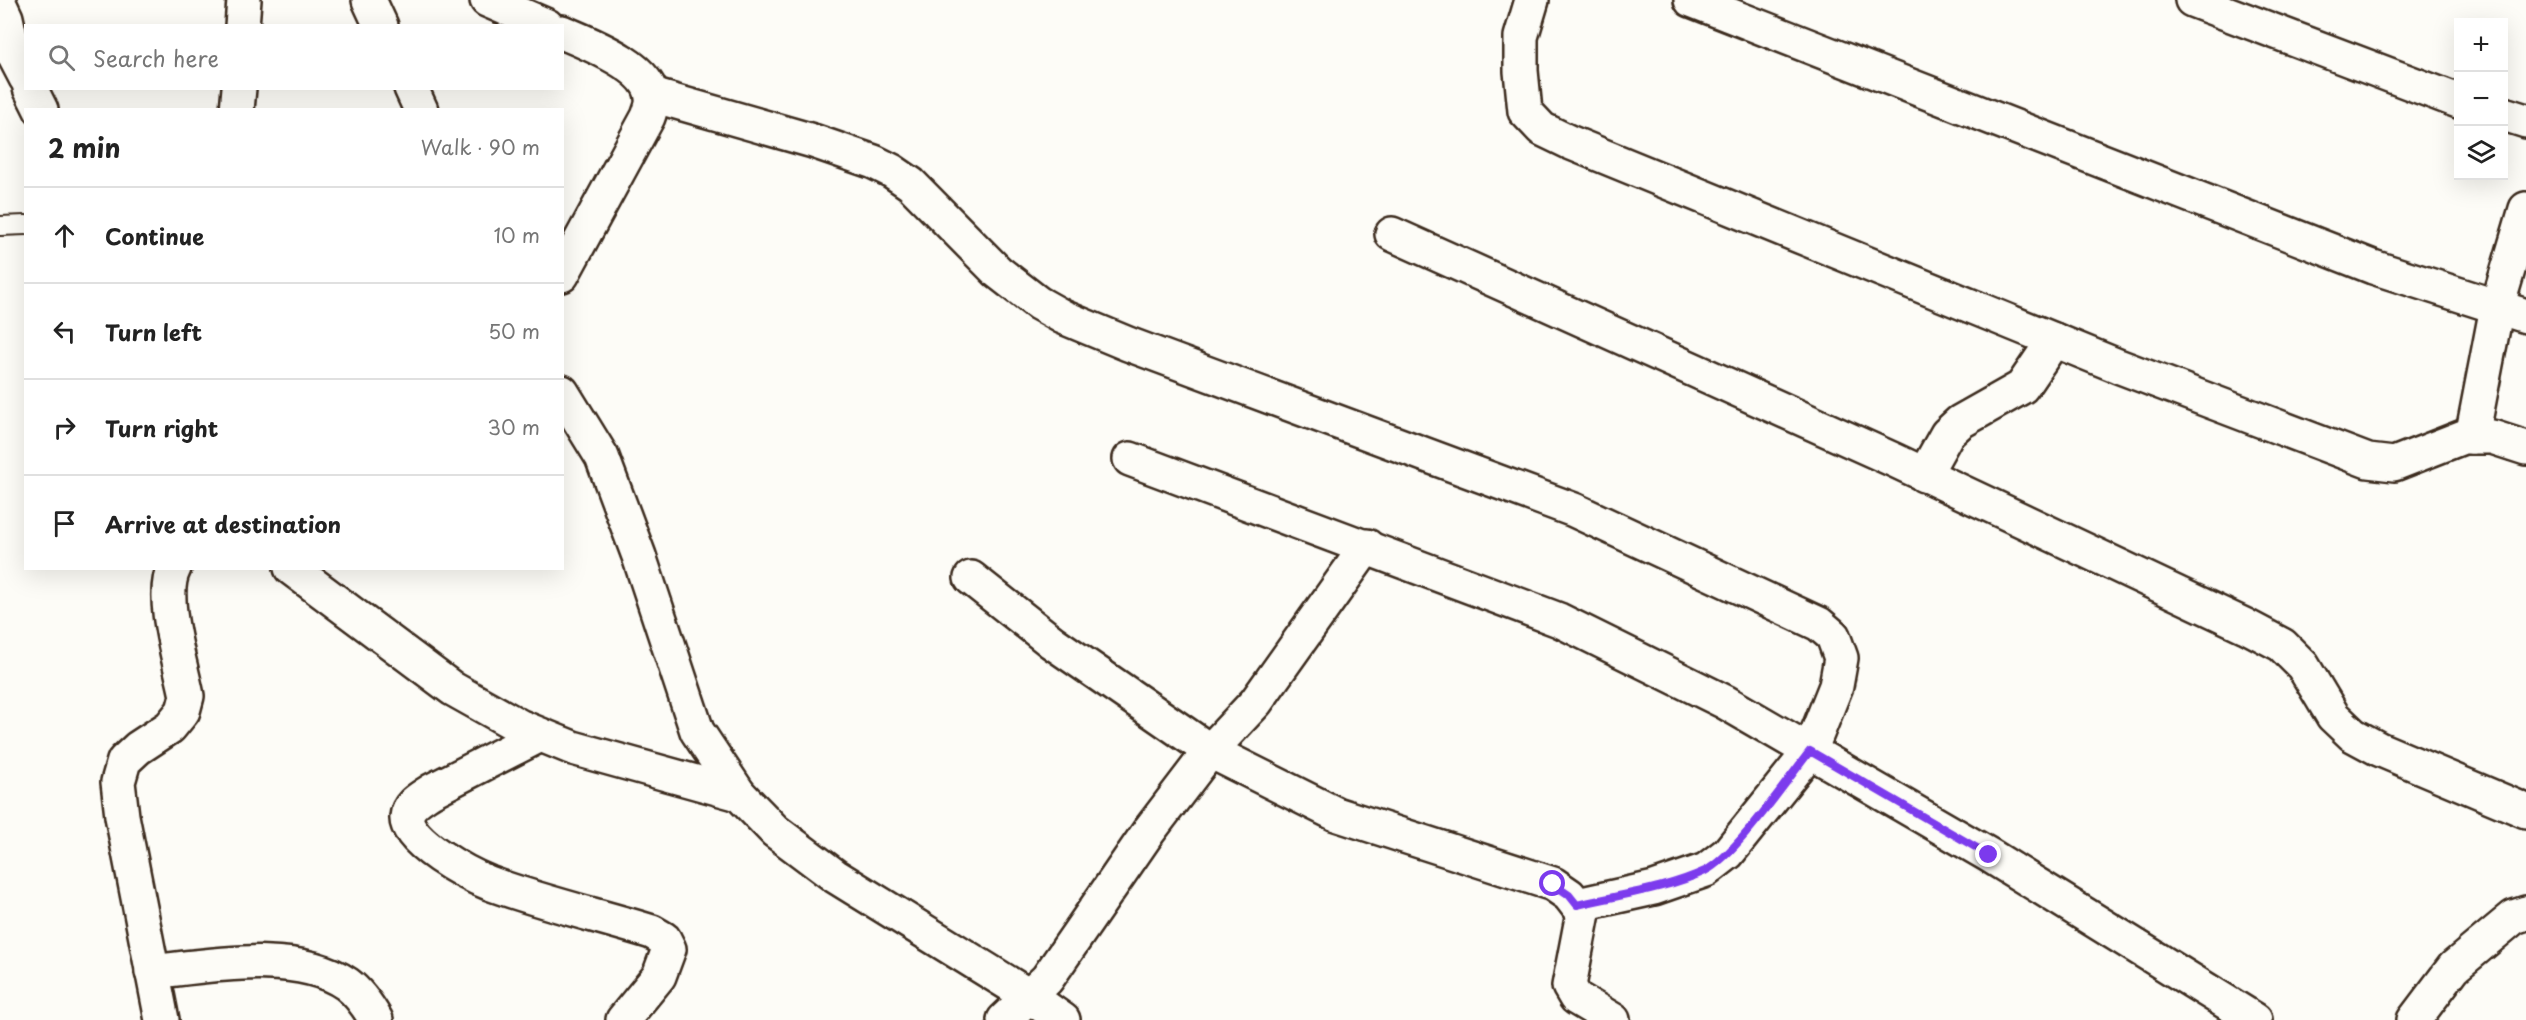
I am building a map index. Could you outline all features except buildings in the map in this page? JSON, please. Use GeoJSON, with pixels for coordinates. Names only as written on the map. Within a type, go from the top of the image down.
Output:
{"type":"FeatureCollection","features":[{"type":"Feature","properties":{"kind":"street"},"geometry":{"type":"LineString","coordinates":[[242,24],[244,0]]}},
{"type":"Feature","properties":{"kind":"street"},"geometry":{"type":"LineString","coordinates":[[369,0],[380,24]]}},
{"type":"Feature","properties":{"kind":"street"},"geometry":{"type":"LineString","coordinates":[[487,0],[542,24]]}},
{"type":"Feature","properties":{"kind":"street"},"geometry":{"type":"LineString","coordinates":[[1532,0],[1521,37],[1521,71],[1525,111],[1542,129],[2054,340],[2368,461],[2394,464],[2463,437],[2492,437],[2526,448]]}},
{"type":"Feature","properties":{"kind":"street"},"geometry":{"type":"LineString","coordinates":[[1691,0],[2373,267],[2511,312]]}},
{"type":"Feature","properties":{"kind":"street"},"geometry":{"type":"LineString","coordinates":[[2192,0],[2454,99]]}},
{"type":"Feature","properties":{"kind":"street"},"geometry":{"type":"LineString","coordinates":[[0,5],[6,18],[14,55],[24,74]]}},
{"type":"Feature","properties":{"kind":"street"},"geometry":{"type":"LineString","coordinates":[[564,33],[608,52],[635,71],[648,85],[652,95],[648,117],[564,270]]}},
{"type":"Feature","properties":{"kind":"street"},"geometry":{"type":"LineString","coordinates":[[31,90],[40,108]]}},
{"type":"Feature","properties":{"kind":"street"},"geometry":{"type":"LineString","coordinates":[[237,108],[239,90]]}},
{"type":"Feature","properties":{"kind":"street"},"geometry":{"type":"LineString","coordinates":[[412,90],[420,108]]}},
{"type":"Feature","properties":{"kind":"street"},"geometry":{"type":"LineString","coordinates":[[652,95],[813,141],[874,162],[910,184],[998,272],[1038,303],[1063,317],[1128,344],[1574,510],[1819,624],[1833,636],[1841,658],[1836,686],[1810,751],[1728,853],[1706,870],[1654,888],[1577,905]]}},
{"type":"Feature","properties":{"kind":"street"},"geometry":{"type":"LineString","coordinates":[[2508,115],[2526,121]]}},
{"type":"Feature","properties":{"kind":"street"},"geometry":{"type":"LineString","coordinates":[[2472,437],[2511,312],[2526,209]]}},
{"type":"Feature","properties":{"kind":"street"},"geometry":{"type":"LineString","coordinates":[[1392,234],[1924,475],[2282,645],[2303,666],[2333,716],[2353,735],[2379,749],[2526,811]]}},
{"type":"Feature","properties":{"kind":"street"},"geometry":{"type":"LineString","coordinates":[[1924,475],[1947,434],[1960,422],[2022,387],[2038,367],[2054,340]]}},
{"type":"Feature","properties":{"kind":"street"},"geometry":{"type":"LineString","coordinates":[[564,395],[602,458],[639,556],[697,732],[739,794],[775,831],[835,876],[1029,996],[1063,1020]]}},
{"type":"Feature","properties":{"kind":"street"},"geometry":{"type":"LineString","coordinates":[[1130,459],[1367,546],[1559,620],[1725,702],[1989,855],[2255,1020]]}},
{"type":"Feature","properties":{"kind":"street"},"geometry":{"type":"LineString","coordinates":[[1004,1020],[1047,979],[1149,831],[1210,750],[1256,702],[1367,546]]}},
{"type":"Feature","properties":{"kind":"street"},"geometry":{"type":"LineString","coordinates":[[162,1020],[122,816],[118,782],[124,761],[138,748],[170,726],[183,711],[188,696],[167,595],[173,570]]}},
{"type":"Feature","properties":{"kind":"street"},"geometry":{"type":"LineString","coordinates":[[294,570],[453,688],[540,735],[573,748],[739,794]]}},
{"type":"Feature","properties":{"kind":"street"},"geometry":{"type":"LineString","coordinates":[[971,578],[1052,642],[1210,750],[1336,814],[1553,884],[1569,895],[1583,913],[1569,986],[1576,998],[1613,1020]]}},
{"type":"Feature","properties":{"kind":"street"},"geometry":{"type":"LineString","coordinates":[[540,735],[414,802],[407,814],[406,824],[411,833],[434,853],[488,883],[652,932],[664,939],[669,949],[659,976],[623,1020]]}},
{"type":"Feature","properties":{"kind":"street"},"geometry":{"type":"LineString","coordinates":[[2414,1020],[2454,967],[2514,917],[2526,913]]}},
{"type":"Feature","properties":{"kind":"street"},"geometry":{"type":"LineString","coordinates":[[152,972],[254,961],[296,966],[330,975],[348,985],[369,1008],[376,1020]]}},
{"type":"Feature","properties":{"kind":"lane"},"geometry":{"type":"LineString","coordinates":[[0,226],[24,225]]}},
{"type":"Feature","properties":{"kind":"route"},"geometry":{"type":"LineString","coordinates":[[1553,884],[1569,895],[1577,905],[1654,888],[1706,870],[1728,853],[1810,751],[1989,855]]}}]}
